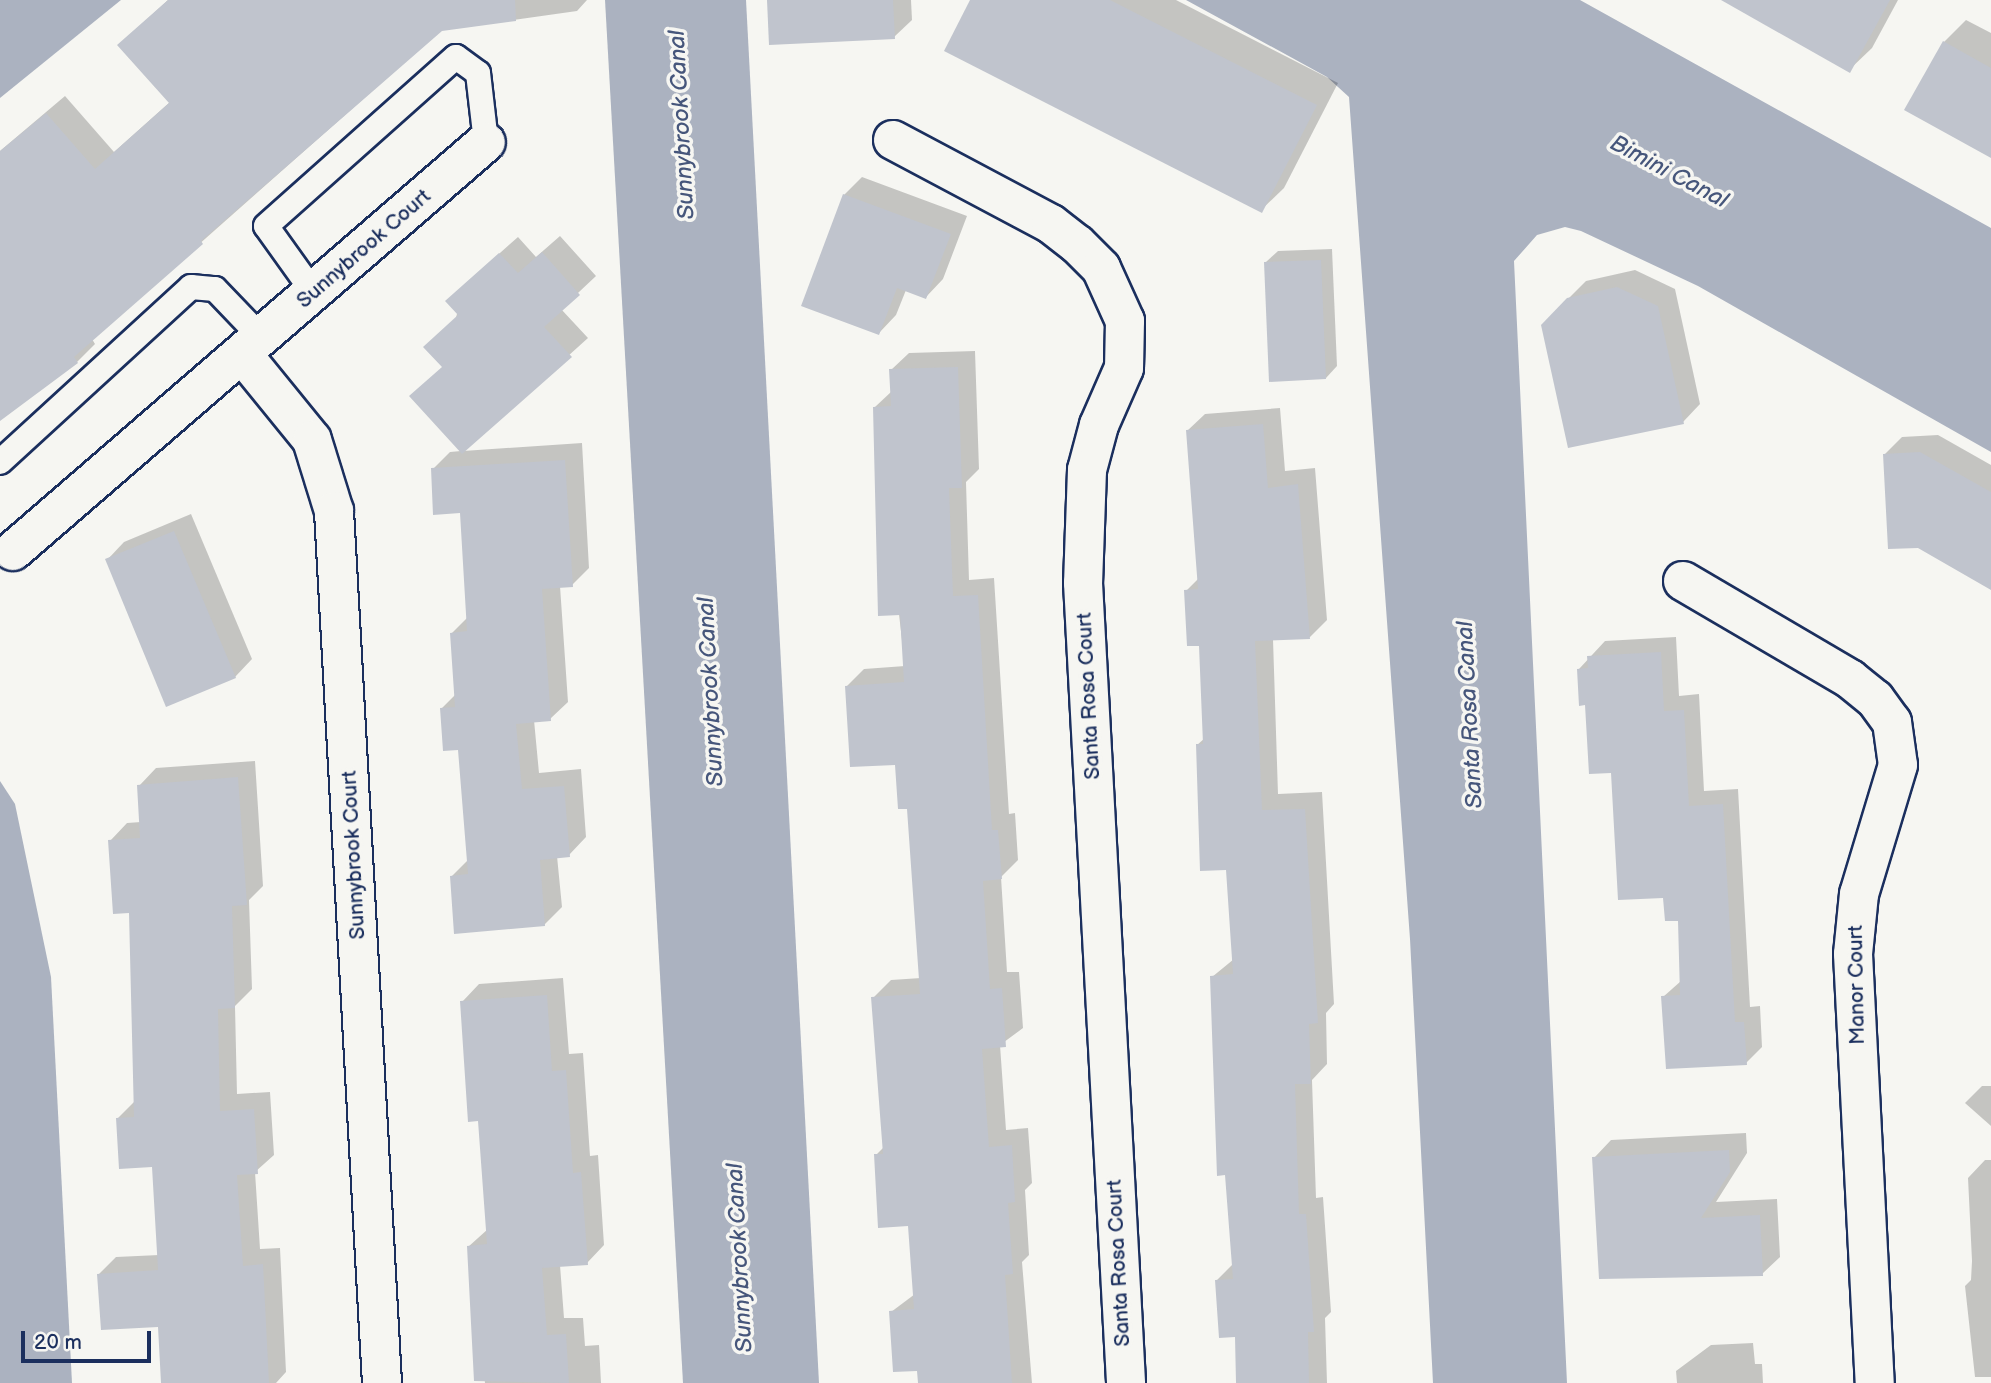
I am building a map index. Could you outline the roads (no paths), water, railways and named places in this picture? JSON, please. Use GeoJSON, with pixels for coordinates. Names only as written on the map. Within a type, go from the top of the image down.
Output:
{"type":"FeatureCollection","features":[{"type":"Feature","properties":{"kind":"street","name":"Santa Rosa Court"},"geometry":{"type":"LineString","coordinates":[[893,140],[1051,224],[1077,244],[1101,268],[1125,321],[1124,368],[1099,425],[1087,470],[1083,583],[1126,1383]]}},
{"type":"Feature","properties":{"kind":"street","name":"Sunnybrook Court"},"geometry":{"type":"LineString","coordinates":[[6,546],[253,346],[486,142]]}},
{"type":"Feature","properties":{"kind":"street","name":"Sunnybrook Court"},"geometry":{"type":"LineString","coordinates":[[253,346],[312,440],[334,511],[382,1383]]}},
{"type":"Feature","properties":{"kind":"street","name":"Manor Court"},"geometry":{"type":"LineString","coordinates":[[1683,581],[1850,679],[1875,699],[1892,722],[1898,765],[1859,894],[1853,954],[1875,1383]]}},
{"type":"Feature","properties":{"kind":"lane"},"geometry":{"type":"LineString","coordinates":[[314,293],[266,226],[456,57],[478,73],[486,142]]}},
{"type":"Feature","properties":{"kind":"lane"},"geometry":{"type":"LineString","coordinates":[[0,462],[191,287],[215,289],[253,346]]}},
{"type":"Feature","properties":{"kind":"water"},"geometry":{"type":"Polygon","coordinates":[[[0,0],[121,0],[0,98],[0,0]]]}},
{"type":"Feature","properties":{"kind":"water","name":"Sunnybrook Canal"},"geometry":{"type":"Polygon","coordinates":[[[605,0],[746,0],[819,1383],[683,1383],[605,0]]]}},
{"type":"Feature","properties":{"kind":"water"},"geometry":{"type":"Polygon","coordinates":[[[1186,0],[1580,0],[1991,228],[1991,452],[1698,286],[1581,231],[1565,227],[1537,235],[1514,261],[1567,1383],[1433,1383],[1410,939],[1349,97],[1327,77],[1186,0]]]}},
{"type":"Feature","properties":{"kind":"water"},"geometry":{"type":"Polygon","coordinates":[[[0,781],[15,804],[51,977],[72,1383],[0,1383],[0,781]]]}},
{"type":"Feature","properties":{"kind":"water label","name":"Bimini Canal"},"geometry":{"type":"Point","coordinates":[1669,172]}},
{"type":"Feature","properties":{"kind":"water label","name":"Santa Rosa Canal"},"geometry":{"type":"Point","coordinates":[1470,715]}}]}
